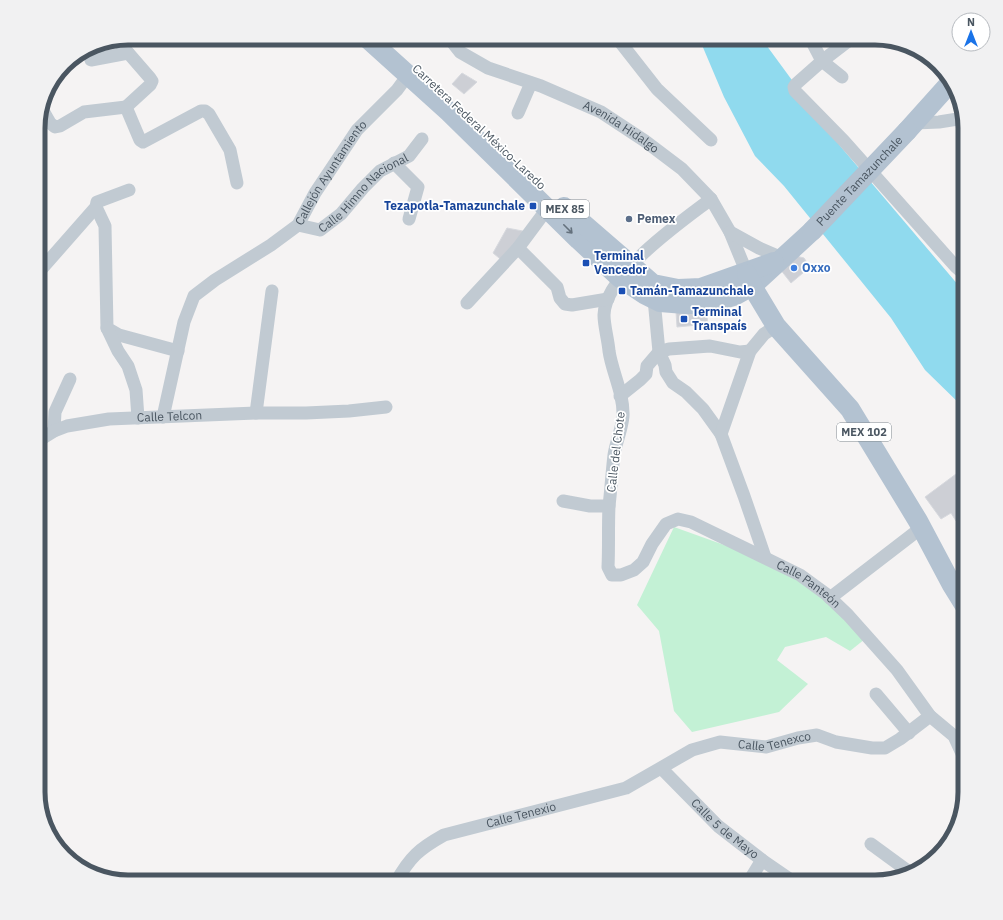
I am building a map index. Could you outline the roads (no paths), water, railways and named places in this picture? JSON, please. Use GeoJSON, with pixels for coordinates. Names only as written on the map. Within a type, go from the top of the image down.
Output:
{"type":"FeatureCollection","features":[{"type":"Feature","properties":{"kind":"main road","name":"Carretera Federal México-Laredo"},"geometry":{"type":"LineString","coordinates":[[375,45],[408,75],[452,108],[575,217],[626,272],[644,294],[660,302],[706,304],[734,296],[749,278],[781,259]]}},
{"type":"Feature","properties":{"kind":"main road","name":"Carretera Federal México-Laredo"},"geometry":{"type":"LineString","coordinates":[[393,45],[547,209],[579,240],[626,272],[653,284],[678,289],[701,288],[724,281],[749,278]]}},
{"type":"Feature","properties":{"kind":"main road","name":"MEX 85"},"geometry":{"type":"LineString","coordinates":[[911,127],[947,86]]}},
{"type":"Feature","properties":{"kind":"main road","name":"Puente Tamazunchale"},"geometry":{"type":"LineString","coordinates":[[781,259],[812,232],[911,127]]}},
{"type":"Feature","properties":{"kind":"main road","name":"MEX 102"},"geometry":{"type":"LineString","coordinates":[[749,278],[776,326],[850,409],[921,528],[958,595]]}},
{"type":"Feature","properties":{"kind":"street","name":"Avenida Hidalgo"},"geometry":{"type":"LineString","coordinates":[[455,45],[460,52],[488,68],[531,82],[601,112],[645,141],[682,169],[711,199],[730,232],[749,278]]}},
{"type":"Feature","properties":{"kind":"street"},"geometry":{"type":"LineString","coordinates":[[622,45],[657,89],[711,140]]}},
{"type":"Feature","properties":{"kind":"street"},"geometry":{"type":"LineString","coordinates":[[814,45],[822,61],[842,77]]}},
{"type":"Feature","properties":{"kind":"street"},"geometry":{"type":"LineString","coordinates":[[843,45],[796,84],[794,87],[795,91],[844,141],[958,269]]}},
{"type":"Feature","properties":{"kind":"street"},"geometry":{"type":"LineString","coordinates":[[46,116],[55,128],[84,112],[126,107],[150,85],[152,81],[150,78],[122,46]]}},
{"type":"Feature","properties":{"kind":"street"},"geometry":{"type":"LineString","coordinates":[[91,60],[128,53]]}},
{"type":"Feature","properties":{"kind":"street","name":"Callejón Ayuntamiento"},"geometry":{"type":"LineString","coordinates":[[163,417],[184,322],[194,296],[214,280],[271,245],[298,225],[315,193],[357,130],[397,90],[408,75]]}},
{"type":"Feature","properties":{"kind":"street"},"geometry":{"type":"LineString","coordinates":[[518,113],[531,82]]}},
{"type":"Feature","properties":{"kind":"street"},"geometry":{"type":"LineString","coordinates":[[126,107],[140,140],[143,142],[201,111],[205,111],[209,114],[230,150],[237,183]]}},
{"type":"Feature","properties":{"kind":"street"},"geometry":{"type":"LineString","coordinates":[[911,127],[957,119]]}},
{"type":"Feature","properties":{"kind":"street","name":"Calle Himno Nacional"},"geometry":{"type":"LineString","coordinates":[[298,225],[320,230],[341,214],[362,188],[380,171],[409,156],[422,139]]}},
{"type":"Feature","properties":{"kind":"street"},"geometry":{"type":"LineString","coordinates":[[394,163],[418,187],[409,220]]}},
{"type":"Feature","properties":{"kind":"street"},"geometry":{"type":"LineString","coordinates":[[45,265],[96,207],[97,202],[129,190]]}},
{"type":"Feature","properties":{"kind":"street","name":"Calle del Chote"},"geometry":{"type":"LineString","coordinates":[[612,575],[608,567],[609,506],[614,453],[623,416],[620,396],[611,362],[604,314],[608,299],[626,272],[665,234],[711,199]]}},
{"type":"Feature","properties":{"kind":"street"},"geometry":{"type":"LineString","coordinates":[[96,207],[106,226],[107,328],[118,351],[128,366],[136,390],[138,418]]}},
{"type":"Feature","properties":{"kind":"street"},"geometry":{"type":"LineString","coordinates":[[467,303],[518,248],[547,209]]}},
{"type":"Feature","properties":{"kind":"street"},"geometry":{"type":"LineString","coordinates":[[730,232],[781,259]]}},
{"type":"Feature","properties":{"kind":"street"},"geometry":{"type":"LineString","coordinates":[[518,248],[557,287],[560,298],[565,304],[572,305],[608,299]]}},
{"type":"Feature","properties":{"kind":"street"},"geometry":{"type":"LineString","coordinates":[[256,413],[272,291]]}},
{"type":"Feature","properties":{"kind":"street"},"geometry":{"type":"LineString","coordinates":[[654,299],[659,352],[665,365],[666,372],[672,383],[686,392],[703,409],[721,434],[765,557]]}},
{"type":"Feature","properties":{"kind":"street"},"geometry":{"type":"LineString","coordinates":[[721,434],[750,351],[764,334],[776,326]]}},
{"type":"Feature","properties":{"kind":"street"},"geometry":{"type":"LineString","coordinates":[[107,328],[119,335],[178,351]]}},
{"type":"Feature","properties":{"kind":"street"},"geometry":{"type":"LineString","coordinates":[[620,396],[646,374],[647,366],[659,352],[669,349],[710,346],[740,352],[750,351]]}},
{"type":"Feature","properties":{"kind":"street"},"geometry":{"type":"LineString","coordinates":[[54,431],[55,412],[70,379]]}},
{"type":"Feature","properties":{"kind":"street","name":"Calle Telcon"},"geometry":{"type":"LineString","coordinates":[[45,437],[67,426],[109,419],[349,411],[386,406]]}},
{"type":"Feature","properties":{"kind":"street"},"geometry":{"type":"LineString","coordinates":[[563,501],[590,506],[609,506]]}},
{"type":"Feature","properties":{"kind":"street","name":"Calle Panteón"},"geometry":{"type":"LineString","coordinates":[[612,575],[621,575],[634,570],[643,562],[652,544],[666,524],[678,519],[692,522],[800,574],[830,598],[872,640],[897,670],[930,716],[954,736],[958,745]]}},
{"type":"Feature","properties":{"kind":"street"},"geometry":{"type":"LineString","coordinates":[[830,598],[921,528]]}},
{"type":"Feature","properties":{"kind":"street"},"geometry":{"type":"LineString","coordinates":[[876,694],[909,733]]}},
{"type":"Feature","properties":{"kind":"street","name":"Calle Tenexco"},"geometry":{"type":"LineString","coordinates":[[662,769],[692,750],[720,742],[766,747],[798,738],[817,735],[836,742],[872,748],[884,748],[909,733],[930,716]]}},
{"type":"Feature","properties":{"kind":"street","name":"Calle 5 de Mayo"},"geometry":{"type":"LineString","coordinates":[[662,769],[718,826],[784,875]]}},
{"type":"Feature","properties":{"kind":"street","name":"Calle Tenexio"},"geometry":{"type":"LineString","coordinates":[[400,875],[410,859],[424,846],[444,835],[626,788],[662,769]]}},
{"type":"Feature","properties":{"kind":"street"},"geometry":{"type":"LineString","coordinates":[[871,844],[906,869]]}},
{"type":"Feature","properties":{"kind":"street"},"geometry":{"type":"LineString","coordinates":[[754,875],[762,860]]}},
{"type":"Feature","properties":{"kind":"water"},"geometry":{"type":"Polygon","coordinates":[[[702,45],[766,45],[841,147],[958,285],[958,402],[925,370],[891,318],[784,186],[755,156],[724,97],[702,45]]]}},
{"type":"Feature","properties":{"kind":"place","name":"Tezapotla-Tamazunchale"},"geometry":{"type":"Point","coordinates":[533,206]}},
{"type":"Feature","properties":{"kind":"place","name":"Pemex"},"geometry":{"type":"Point","coordinates":[629,219]}},
{"type":"Feature","properties":{"kind":"place","name":"Terminal Vencedor"},"geometry":{"type":"Point","coordinates":[586,263]}},
{"type":"Feature","properties":{"kind":"place","name":"Oxxo"},"geometry":{"type":"Point","coordinates":[794,268]}},
{"type":"Feature","properties":{"kind":"place","name":"Tamán-Tamazunchale"},"geometry":{"type":"Point","coordinates":[622,291]}},
{"type":"Feature","properties":{"kind":"place","name":"Terminal Transpaís"},"geometry":{"type":"Point","coordinates":[684,319]}}]}
